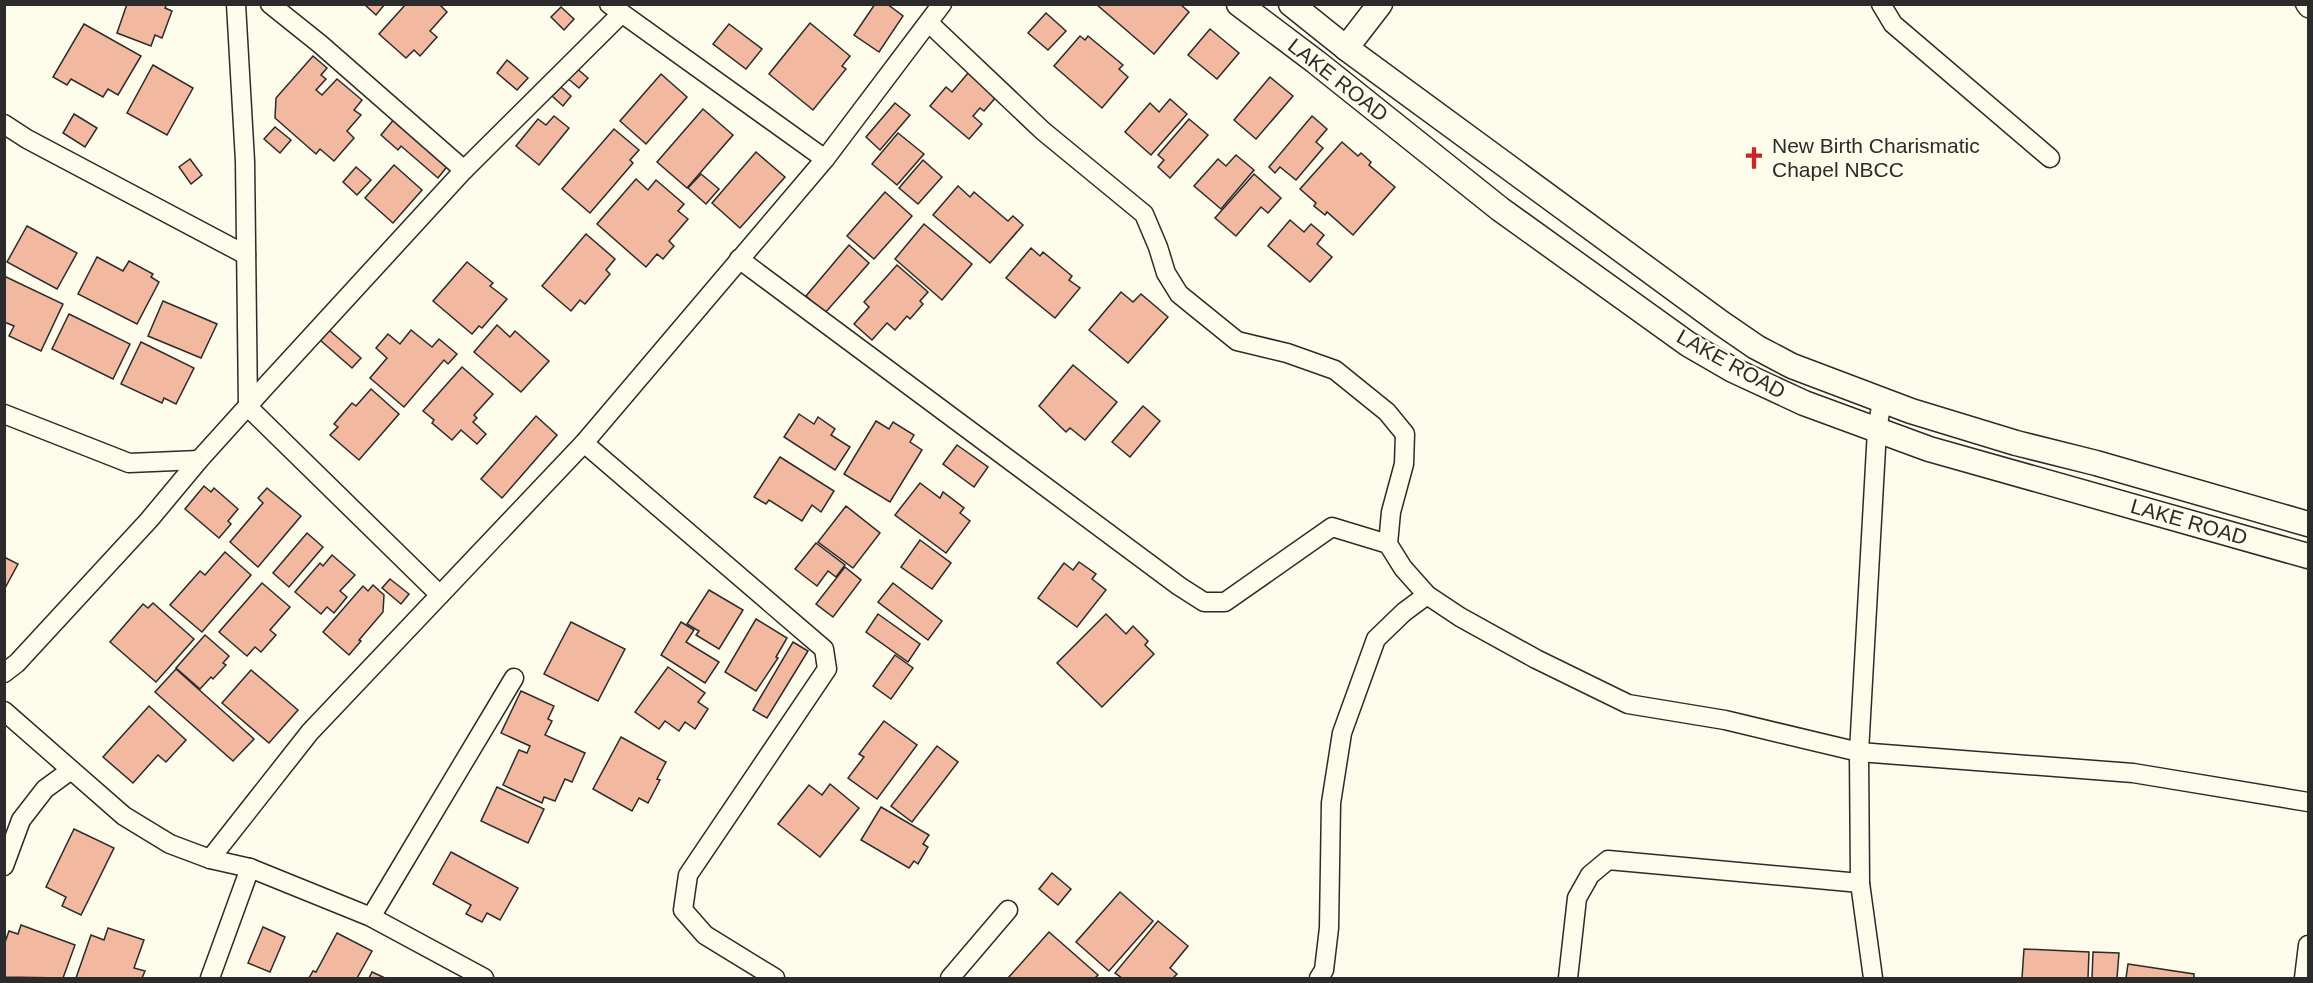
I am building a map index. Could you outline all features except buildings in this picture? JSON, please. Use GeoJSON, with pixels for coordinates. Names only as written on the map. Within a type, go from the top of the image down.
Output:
{"type":"FeatureCollection","features":[{"type":"Feature","properties":{"kind":"main road","name":"LAKE ROAD"},"geometry":{"type":"LineString","coordinates":[[1239,4],[1316,62],[1500,209],[1688,344],[1733,370],[1804,403],[1929,449],[2308,556]]}},
{"type":"Feature","properties":{"kind":"main road","name":"LAKE ROAD"},"geometry":{"type":"LineString","coordinates":[[1291,4],[1346,48],[1756,347],[1792,366],[1882,400],[1982,433],[2308,524]]}},
{"type":"Feature","properties":{"kind":"main road"},"geometry":{"type":"LineString","coordinates":[[1346,48],[1380,4]]}},
{"type":"Feature","properties":{"kind":"street"},"geometry":{"type":"LineString","coordinates":[[236,4],[244,161],[248,407],[440,595]]}},
{"type":"Feature","properties":{"kind":"street"},"geometry":{"type":"LineString","coordinates":[[270,4],[320,44],[464,170]]}},
{"type":"Feature","properties":{"kind":"street"},"geometry":{"type":"LineString","coordinates":[[210,859],[310,732],[584,443],[825,159],[942,4]]}},
{"type":"Feature","properties":{"kind":"street"},"geometry":{"type":"LineString","coordinates":[[1881,4],[1893,24],[2050,158]]}},
{"type":"Feature","properties":{"kind":"street"},"geometry":{"type":"LineString","coordinates":[[2305,4],[2308,8]]}},
{"type":"Feature","properties":{"kind":"street"},"geometry":{"type":"LineString","coordinates":[[4,674],[17,663],[149,520],[199,460],[464,170],[615,9],[825,159]]}},
{"type":"Feature","properties":{"kind":"street"},"geometry":{"type":"LineString","coordinates":[[929,23],[1043,131],[1144,214],[1166,273],[1179,294],[1236,341],[1287,353],[1335,370],[1387,412],[1405,434],[1404,464],[1391,512],[1388,544],[1403,568],[1427,595],[1536,659],[1628,704],[1725,720],[1858,752],[2133,773],[2308,802]]}},
{"type":"Feature","properties":{"kind":"street"},"geometry":{"type":"LineString","coordinates":[[4,123],[27,139],[246,255]]}},
{"type":"Feature","properties":{"kind":"street"},"geometry":{"type":"LineString","coordinates":[[739,259],[1179,586],[1204,602],[1225,602],[1332,527],[1388,544]]}},
{"type":"Feature","properties":{"kind":"street"},"geometry":{"type":"LineString","coordinates":[[1873,978],[1860,883],[1858,752],[1877,430],[1882,400]]}},
{"type":"Feature","properties":{"kind":"street"},"geometry":{"type":"LineString","coordinates":[[4,414],[129,463],[199,460]]}},
{"type":"Feature","properties":{"kind":"street"},"geometry":{"type":"LineString","coordinates":[[584,443],[824,649],[827,669],[688,875],[683,910],[705,935],[775,978]]}},
{"type":"Feature","properties":{"kind":"street"},"geometry":{"type":"LineString","coordinates":[[1319,978],[1323,970],[1329,928],[1331,802],[1342,732],[1376,639],[1404,612],[1427,595]]}},
{"type":"Feature","properties":{"kind":"street"},"geometry":{"type":"LineString","coordinates":[[371,917],[514,678]]}},
{"type":"Feature","properties":{"kind":"street"},"geometry":{"type":"LineString","coordinates":[[4,711],[124,816],[170,844],[210,859],[250,868],[371,917],[484,978]]}},
{"type":"Feature","properties":{"kind":"street"},"geometry":{"type":"LineString","coordinates":[[4,866],[21,820],[45,789],[70,770]]}},
{"type":"Feature","properties":{"kind":"street"},"geometry":{"type":"LineString","coordinates":[[1568,978],[1577,898],[1590,876],[1608,860],[1860,883]]}},
{"type":"Feature","properties":{"kind":"street"},"geometry":{"type":"LineString","coordinates":[[210,978],[250,868]]}},
{"type":"Feature","properties":{"kind":"street"},"geometry":{"type":"LineString","coordinates":[[950,978],[1008,910]]}},
{"type":"Feature","properties":{"kind":"street"},"geometry":{"type":"LineString","coordinates":[[2304,978],[2308,945]]}},
{"type":"Feature","properties":{"kind":"place","name":"New Birth Charismatic Chapel NBCC"},"geometry":{"type":"Point","coordinates":[1754,158]}}]}
